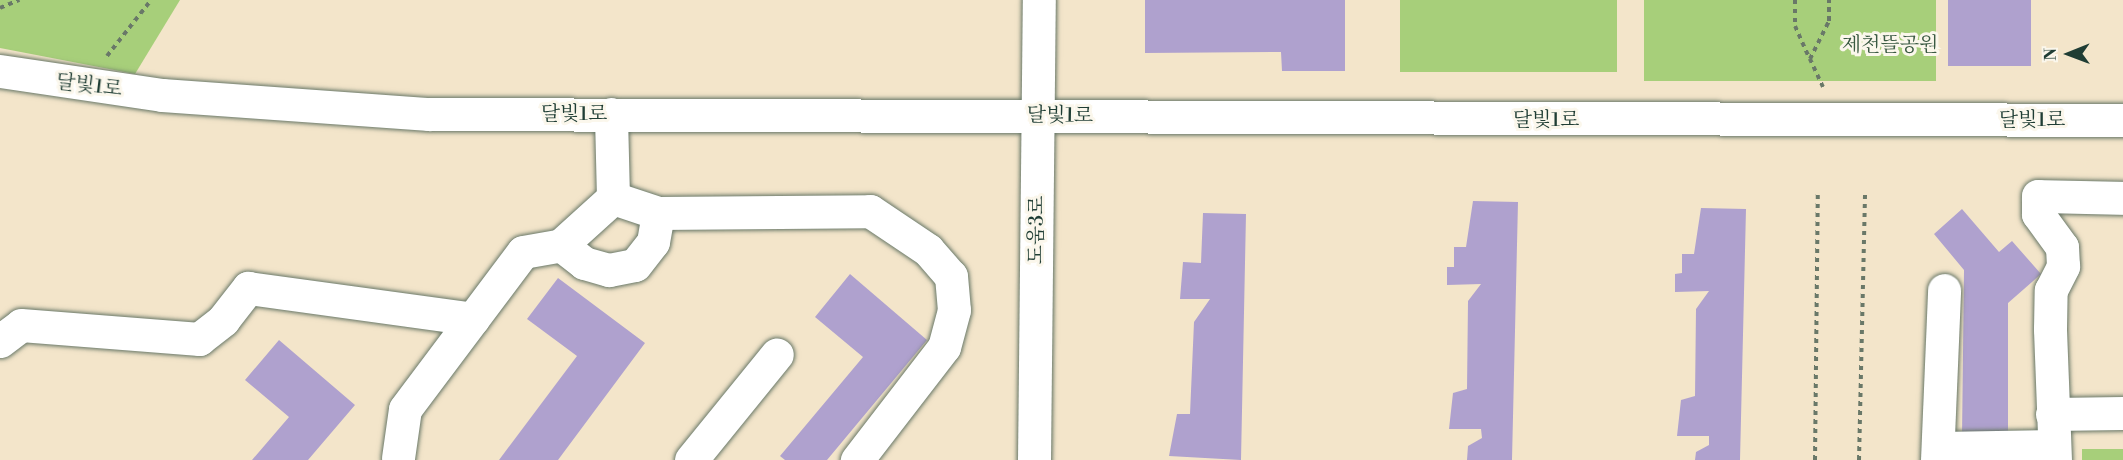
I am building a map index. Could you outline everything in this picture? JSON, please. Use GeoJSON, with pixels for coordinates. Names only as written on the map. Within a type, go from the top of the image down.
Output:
{"type":"FeatureCollection","features":[{"type":"Feature","properties":{"kind":"street","name":"도움3로"},"geometry":{"type":"LineString","coordinates":[[1034,460],[1040,0]]}},
{"type":"Feature","properties":{"kind":"street","name":"달빛1로"},"geometry":{"type":"LineString","coordinates":[[0,71],[162,95],[429,114],[2123,120]]}},
{"type":"Feature","properties":{"kind":"street"},"geometry":{"type":"LineString","coordinates":[[403,459],[405,408],[523,252],[561,245],[613,198],[611,114]]}},
{"type":"Feature","properties":{"kind":"street"},"geometry":{"type":"LineString","coordinates":[[2054,440],[2051,290],[2063,266],[2062,247],[2038,214],[2038,196],[2123,198]]}},
{"type":"Feature","properties":{"kind":"street"},"geometry":{"type":"LineString","coordinates":[[613,198],[658,213],[870,211],[928,250],[951,276],[954,310],[944,347],[857,460]]}},
{"type":"Feature","properties":{"kind":"street"},"geometry":{"type":"LineString","coordinates":[[561,245],[600,268],[635,265],[652,242],[658,213]]}},
{"type":"Feature","properties":{"kind":"street"},"geometry":{"type":"LineString","coordinates":[[0,341],[21,325],[199,339],[223,320],[248,288],[473,319]]}},
{"type":"Feature","properties":{"kind":"street"},"geometry":{"type":"LineString","coordinates":[[1944,290],[1939,454],[2054,440],[2123,413]]}},
{"type":"Feature","properties":{"kind":"street"},"geometry":{"type":"LineString","coordinates":[[690,460],[777,354]]}},
{"type":"Feature","properties":{"kind":"path"},"geometry":{"type":"LineString","coordinates":[[0,8],[19,0]]}},
{"type":"Feature","properties":{"kind":"path"},"geometry":{"type":"LineString","coordinates":[[103,61],[152,0]]}},
{"type":"Feature","properties":{"kind":"path"},"geometry":{"type":"LineString","coordinates":[[1796,0],[1795,26],[1827,95]]}},
{"type":"Feature","properties":{"kind":"path"},"geometry":{"type":"LineString","coordinates":[[1810,60],[1828,21],[1828,0]]}},
{"type":"Feature","properties":{"kind":"path"},"geometry":{"type":"LineString","coordinates":[[1815,460],[1818,192]]}},
{"type":"Feature","properties":{"kind":"path"},"geometry":{"type":"LineString","coordinates":[[1859,460],[1864,195]]}},
{"type":"Feature","properties":{"kind":"green space"},"geometry":{"type":"Polygon","coordinates":[[[0,0],[180,0],[135,74],[0,48],[0,0]]]}},
{"type":"Feature","properties":{"kind":"green space"},"geometry":{"type":"Polygon","coordinates":[[[1400,0],[1617,0],[1617,72],[1400,72],[1400,0]]]}},
{"type":"Feature","properties":{"kind":"green space","name":"제천뜰공원"},"geometry":{"type":"Polygon","coordinates":[[[1644,0],[1936,0],[1936,81],[1644,81],[1644,0]]]}},
{"type":"Feature","properties":{"kind":"green space"},"geometry":{"type":"Polygon","coordinates":[[[2082,449],[2123,449],[2123,460],[2082,460],[2082,449]]]}},
{"type":"Feature","properties":{"kind":"building"},"geometry":{"type":"Polygon","coordinates":[[[1145,0],[1345,0],[1345,71],[1282,71],[1281,52],[1145,53],[1145,0]]]}},
{"type":"Feature","properties":{"kind":"building"},"geometry":{"type":"Polygon","coordinates":[[[1948,0],[2031,0],[2031,66],[1948,66],[1948,0]]]}},
{"type":"Feature","properties":{"kind":"building"},"geometry":{"type":"Polygon","coordinates":[[[1473,201],[1518,202],[1512,460],[1467,460],[1468,446],[1482,438],[1481,429],[1449,429],[1453,393],[1467,389],[1468,301],[1481,284],[1447,285],[1447,267],[1454,267],[1454,247],[1466,247],[1473,201]]]}},
{"type":"Feature","properties":{"kind":"building"},"geometry":{"type":"Polygon","coordinates":[[[1701,208],[1746,209],[1740,460],[1695,460],[1696,452],[1709,445],[1709,436],[1677,436],[1681,400],[1695,396],[1696,309],[1709,291],[1675,292],[1675,274],[1682,273],[1682,254],[1694,254],[1701,208]]]}},
{"type":"Feature","properties":{"kind":"building"},"geometry":{"type":"Polygon","coordinates":[[[1962,209],[1999,252],[2012,241],[2041,274],[2008,303],[2008,435],[1962,436],[1964,270],[1934,234],[1962,209]]]}},
{"type":"Feature","properties":{"kind":"building"},"geometry":{"type":"Polygon","coordinates":[[[1203,213],[1246,214],[1241,460],[1169,456],[1177,414],[1190,414],[1194,322],[1210,299],[1180,299],[1183,262],[1201,263],[1203,213]]]}},
{"type":"Feature","properties":{"kind":"building"},"geometry":{"type":"Polygon","coordinates":[[[850,274],[927,340],[827,460],[785,460],[780,456],[863,357],[815,317],[850,274]]]}},
{"type":"Feature","properties":{"kind":"building"},"geometry":{"type":"Polygon","coordinates":[[[558,278],[645,343],[558,460],[499,460],[577,356],[527,319],[558,278]]]}},
{"type":"Feature","properties":{"kind":"building"},"geometry":{"type":"Polygon","coordinates":[[[279,340],[355,405],[308,460],[252,460],[289,417],[245,380],[279,340]]]}}]}
